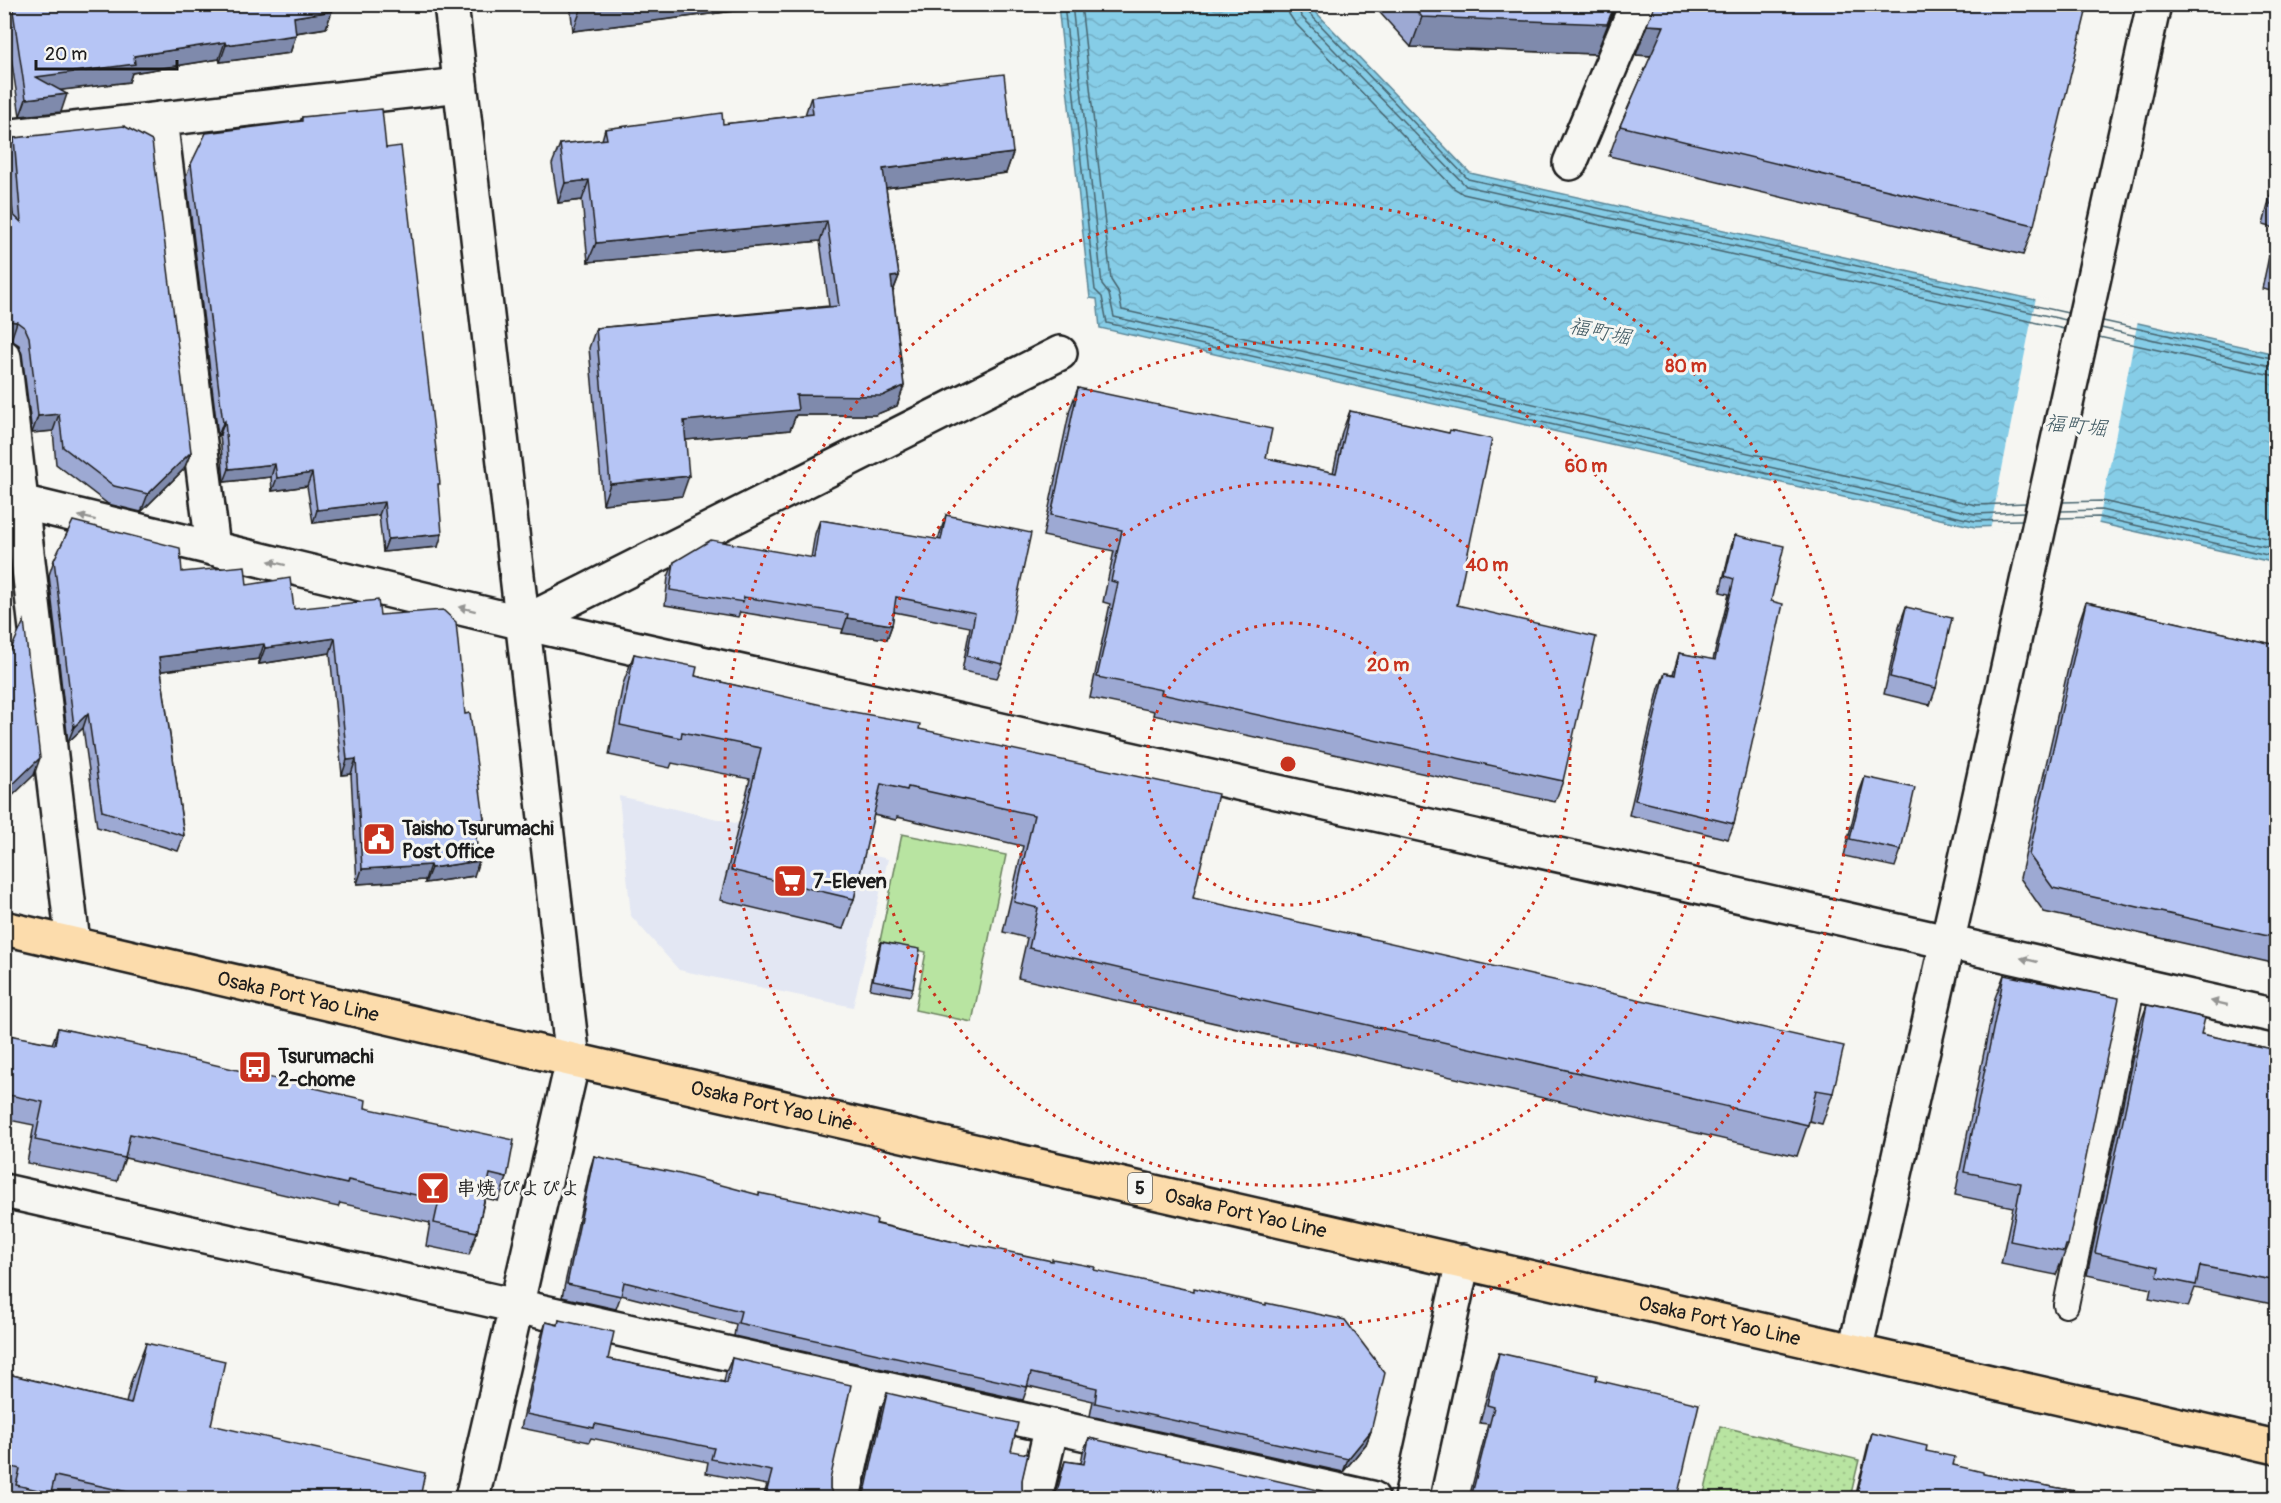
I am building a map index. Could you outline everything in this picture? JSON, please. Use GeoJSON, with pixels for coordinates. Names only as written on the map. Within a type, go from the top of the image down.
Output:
{"type":"FeatureCollection","features":[{"type":"Feature","properties":{"kind":"main road","name":"Osaka Port Yao Line"},"geometry":{"type":"LineString","coordinates":[[4,928],[573,1060],[2277,1447]]}},
{"type":"Feature","properties":{"kind":"street"},"geometry":{"type":"LineString","coordinates":[[451,4],[573,1060],[472,1498]]}},
{"type":"Feature","properties":{"kind":"street"},"geometry":{"type":"LineString","coordinates":[[1570,163],[1637,4]]}},
{"type":"Feature","properties":{"kind":"street"},"geometry":{"type":"LineString","coordinates":[[1855,1350],[2154,4]]}},
{"type":"Feature","properties":{"kind":"street"},"geometry":{"type":"LineString","coordinates":[[4,137],[460,85]]}},
{"type":"Feature","properties":{"kind":"street"},"geometry":{"type":"LineString","coordinates":[[160,119],[213,548]]}},
{"type":"Feature","properties":{"kind":"street"},"geometry":{"type":"LineString","coordinates":[[524,623],[1060,353]]}},
{"type":"Feature","properties":{"kind":"street"},"geometry":{"type":"LineString","coordinates":[[4,357],[14,500],[73,943]]}},
{"type":"Feature","properties":{"kind":"street"},"geometry":{"type":"LineString","coordinates":[[14,500],[524,623],[2277,1016]]}},
{"type":"Feature","properties":{"kind":"street"},"geometry":{"type":"LineString","coordinates":[[4,1191],[1372,1498]]}},
{"type":"Feature","properties":{"kind":"street"},"geometry":{"type":"LineString","coordinates":[[1411,1498],[1463,1261]]}},
{"type":"Feature","properties":{"kind":"street"},"geometry":{"type":"LineString","coordinates":[[843,1498],[867,1385]]}},
{"type":"Feature","properties":{"kind":"street"},"geometry":{"type":"LineString","coordinates":[[1035,1498],[1052,1426]]}},
{"type":"Feature","properties":{"kind":"lane"},"geometry":{"type":"LineString","coordinates":[[2066,1305],[2133,984]]}},
{"type":"Feature","properties":{"kind":"shaded area"},"geometry":{"type":"Polygon","coordinates":[[[619,796],[888,859],[853,1007],[679,970],[631,916],[619,796]]]}},
{"type":"Feature","properties":{"kind":"green space"},"geometry":{"type":"Polygon","coordinates":[[[902,834],[1006,855],[972,1022],[915,1010],[926,952],[880,941],[902,834]]]}},
{"type":"Feature","properties":{"kind":"green space"},"geometry":{"type":"Polygon","coordinates":[[[1720,1426],[1859,1460],[1850,1498],[1703,1498],[1720,1426]]]}},
{"type":"Feature","properties":{"kind":"water","name":"福町堀"},"geometry":{"type":"Polygon","coordinates":[[[1058,5],[1309,5],[1470,173],[2276,354],[2276,563],[2098,523],[1975,527],[1100,328],[1097,299],[1090,298],[1058,5]]]}},
{"type":"Feature","properties":{"kind":"pier"},"geometry":{"type":"Polygon","coordinates":[[[2036,297],[2138,320],[2098,526],[1990,530],[2036,297]]]}},
{"type":"Feature","properties":{"kind":"building"},"geometry":{"type":"Polygon","coordinates":[[[12,4],[331,4],[332,11],[294,17],[296,35],[226,45],[225,42],[134,56],[135,64],[36,77],[67,94],[26,99],[12,4]]]}},
{"type":"Feature","properties":{"kind":"building"},"geometry":{"type":"Polygon","coordinates":[[[581,4],[603,4],[582,7],[581,4]]]}},
{"type":"Feature","properties":{"kind":"building"},"geometry":{"type":"Polygon","coordinates":[[[1410,4],[1615,4],[1607,24],[1422,17],[1410,4]]]}},
{"type":"Feature","properties":{"kind":"building"},"geometry":{"type":"Polygon","coordinates":[[[1655,4],[2088,4],[2034,225],[1620,126],[1664,26],[1647,25],[1655,4]]]}},
{"type":"Feature","properties":{"kind":"building"},"geometry":{"type":"Polygon","coordinates":[[[1004,74],[1013,153],[883,169],[899,276],[891,277],[904,386],[882,396],[796,395],[798,410],[684,421],[689,476],[610,484],[596,328],[839,306],[827,221],[596,243],[589,180],[565,183],[560,144],[607,139],[605,129],[722,113],[723,124],[813,114],[811,97],[1004,74]]]}},
{"type":"Feature","properties":{"kind":"building"},"geometry":{"type":"Polygon","coordinates":[[[382,109],[386,148],[401,146],[440,484],[438,484],[442,534],[388,539],[384,502],[317,510],[312,473],[277,478],[275,464],[229,469],[225,421],[223,423],[191,164],[206,133],[302,121],[302,117],[382,109]]]}},
{"type":"Feature","properties":{"kind":"building"},"geometry":{"type":"Polygon","coordinates":[[[124,126],[152,141],[191,452],[148,494],[114,486],[63,447],[59,414],[38,416],[29,337],[25,328],[17,322],[4,323],[4,206],[21,222],[14,138],[124,126]]]}},
{"type":"Feature","properties":{"kind":"building"},"geometry":{"type":"Polygon","coordinates":[[[2277,181],[2277,206],[2271,204],[2277,181]]]}},
{"type":"Feature","properties":{"kind":"building"},"geometry":{"type":"Polygon","coordinates":[[[2277,236],[2277,270],[2269,268],[2277,236]]]}},
{"type":"Feature","properties":{"kind":"building"},"geometry":{"type":"Polygon","coordinates":[[[1078,388],[1272,429],[1266,458],[1336,473],[1350,411],[1449,433],[1450,430],[1492,439],[1457,605],[1596,637],[1563,781],[1161,694],[1162,690],[1097,677],[1118,583],[1111,581],[1122,530],[1051,515],[1078,388]]]}},
{"type":"Feature","properties":{"kind":"building"},"geometry":{"type":"Polygon","coordinates":[[[946,515],[1031,533],[1003,664],[967,656],[975,613],[896,597],[892,625],[847,618],[848,614],[744,597],[743,602],[670,590],[674,562],[711,540],[814,558],[820,520],[941,540],[946,515]]]}},
{"type":"Feature","properties":{"kind":"building"},"geometry":{"type":"Polygon","coordinates":[[[73,521],[180,548],[182,572],[245,566],[247,585],[290,578],[294,609],[378,600],[380,615],[443,610],[456,622],[465,714],[470,713],[484,819],[474,821],[479,861],[431,868],[430,865],[362,869],[356,759],[347,760],[335,638],[265,648],[264,644],[159,657],[184,836],[102,811],[88,713],[74,727],[54,560],[73,521]]]}},
{"type":"Feature","properties":{"kind":"building"},"geometry":{"type":"Polygon","coordinates":[[[1735,535],[1784,546],[1771,601],[1783,604],[1734,824],[1635,800],[1665,673],[1675,675],[1679,653],[1715,660],[1734,579],[1725,576],[1735,535]]]}},
{"type":"Feature","properties":{"kind":"building"},"geometry":{"type":"Polygon","coordinates":[[[4,563],[11,649],[24,621],[40,758],[6,791],[4,791],[4,563]]]}},
{"type":"Feature","properties":{"kind":"building"},"geometry":{"type":"Polygon","coordinates":[[[2086,602],[2277,645],[2277,938],[2053,888],[2029,855],[2086,602]]]}},
{"type":"Feature","properties":{"kind":"building"},"geometry":{"type":"Polygon","coordinates":[[[1906,607],[1952,618],[1936,688],[1890,677],[1906,607]]]}},
{"type":"Feature","properties":{"kind":"building"},"geometry":{"type":"Polygon","coordinates":[[[634,654],[697,667],[695,676],[848,711],[920,724],[919,729],[1218,794],[1193,898],[1844,1046],[1833,1093],[1816,1090],[1808,1125],[1029,948],[1038,908],[1014,902],[1034,815],[908,787],[907,790],[881,784],[854,899],[731,870],[761,748],[682,732],[681,738],[620,725],[634,654]]]}},
{"type":"Feature","properties":{"kind":"building"},"geometry":{"type":"Polygon","coordinates":[[[1865,777],[1915,788],[1901,850],[1850,839],[1865,777]]]}},
{"type":"Feature","properties":{"kind":"building"},"geometry":{"type":"Polygon","coordinates":[[[881,942],[920,949],[913,988],[873,980],[881,942]]]}},
{"type":"Feature","properties":{"kind":"building"},"geometry":{"type":"Polygon","coordinates":[[[2004,975],[2119,998],[2068,1245],[2064,1252],[2010,1241],[2021,1183],[1964,1172],[2004,975]]]}},
{"type":"Feature","properties":{"kind":"building"},"geometry":{"type":"Polygon","coordinates":[[[2147,1005],[2205,1018],[2201,1034],[2277,1050],[2277,1281],[2200,1266],[2196,1285],[2157,1277],[2159,1267],[2095,1253],[2147,1005]]]}},
{"type":"Feature","properties":{"kind":"building"},"geometry":{"type":"Polygon","coordinates":[[[58,1028],[148,1047],[147,1049],[366,1100],[365,1108],[514,1140],[507,1178],[490,1174],[477,1232],[434,1223],[439,1200],[348,1180],[347,1184],[130,1134],[125,1158],[35,1140],[43,1102],[4,1094],[4,1034],[55,1044],[58,1028]]]}},
{"type":"Feature","properties":{"kind":"building"},"geometry":{"type":"Polygon","coordinates":[[[594,1156],[680,1174],[759,1195],[759,1193],[814,1204],[877,1220],[876,1224],[971,1246],[972,1244],[1052,1261],[1052,1259],[1095,1267],[1094,1270],[1194,1291],[1194,1288],[1345,1320],[1385,1373],[1371,1431],[1348,1459],[1095,1403],[1097,1388],[1031,1373],[1027,1387],[738,1323],[741,1311],[624,1282],[621,1296],[567,1284],[594,1156]]]}},
{"type":"Feature","properties":{"kind":"building"},"geometry":{"type":"Polygon","coordinates":[[[559,1320],[614,1332],[608,1359],[727,1383],[732,1358],[851,1385],[830,1480],[830,1489],[837,1498],[765,1498],[772,1471],[711,1459],[714,1448],[595,1424],[594,1428],[526,1414],[546,1322],[558,1325],[559,1320]]]}},
{"type":"Feature","properties":{"kind":"building"},"geometry":{"type":"Polygon","coordinates":[[[146,1343],[225,1361],[211,1425],[425,1473],[420,1498],[155,1498],[55,1476],[51,1493],[16,1485],[20,1469],[4,1465],[4,1373],[131,1404],[146,1343]]]}},
{"type":"Feature","properties":{"kind":"building"},"geometry":{"type":"Polygon","coordinates":[[[1499,1353],[1597,1375],[1596,1380],[1699,1404],[1677,1498],[1471,1498],[1494,1407],[1487,1405],[1499,1353]]]}},
{"type":"Feature","properties":{"kind":"building"},"geometry":{"type":"Polygon","coordinates":[[[887,1393],[1018,1423],[1011,1451],[1028,1454],[1022,1489],[1029,1498],[859,1498],[862,1497],[866,1488],[887,1393]]]}},
{"type":"Feature","properties":{"kind":"building"},"geometry":{"type":"Polygon","coordinates":[[[1872,1433],[1927,1446],[1926,1451],[1955,1457],[1953,1465],[1983,1472],[1983,1474],[2112,1498],[1856,1498],[1872,1433]]]}},
{"type":"Feature","properties":{"kind":"building"},"geometry":{"type":"Polygon","coordinates":[[[1089,1438],[1322,1491],[1315,1498],[1051,1498],[1058,1488],[1065,1461],[1084,1464],[1089,1438]]]}},
{"type":"Feature","properties":{"kind":"building"},"geometry":{"type":"Polygon","coordinates":[[[1429,1495],[1444,1498],[1426,1496],[1429,1495]]]}},
{"type":"Feature","properties":{"kind":"place","name":"Taisho Tsurumachi Post Office"},"geometry":{"type":"Point","coordinates":[379,839]}},
{"type":"Feature","properties":{"kind":"place","name":"7-Eleven"},"geometry":{"type":"Point","coordinates":[790,881]}},
{"type":"Feature","properties":{"kind":"place","name":"Tsurumachi 2-chome"},"geometry":{"type":"Point","coordinates":[255,1067]}},
{"type":"Feature","properties":{"kind":"place","name":"串焼 ぴよぴよ"},"geometry":{"type":"Point","coordinates":[433,1188]}}]}
